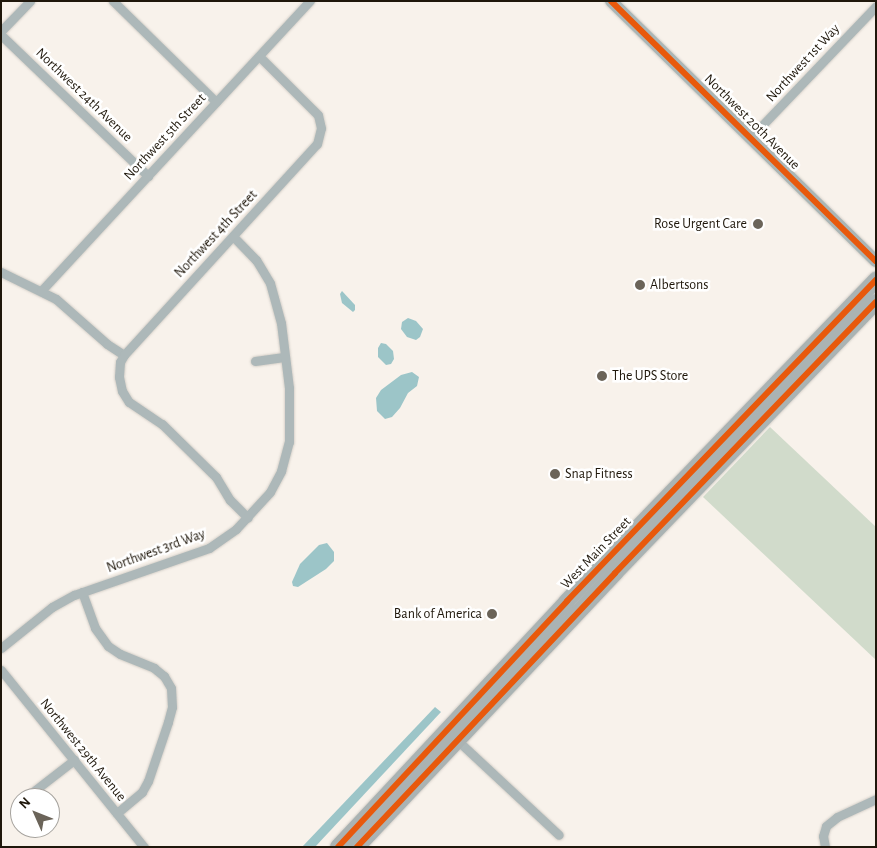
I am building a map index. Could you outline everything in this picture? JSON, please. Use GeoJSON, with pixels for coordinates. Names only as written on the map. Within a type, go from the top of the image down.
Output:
{"type":"FeatureCollection","features":[{"type":"Feature","properties":{"kind":"highway","name":"West Main Street"},"geometry":{"type":"LineString","coordinates":[[338,847],[574,594],[806,355],[876,280]]}},
{"type":"Feature","properties":{"kind":"highway","name":"West Main Street"},"geometry":{"type":"LineString","coordinates":[[357,847],[876,302]]}},
{"type":"Feature","properties":{"kind":"street"},"geometry":{"type":"LineString","coordinates":[[1,33],[30,1]]}},
{"type":"Feature","properties":{"kind":"street"},"geometry":{"type":"LineString","coordinates":[[113,1],[216,102]]}},
{"type":"Feature","properties":{"kind":"street","name":"Northwest 5th Street"},"geometry":{"type":"LineString","coordinates":[[41,291],[310,1]]}},
{"type":"Feature","properties":{"kind":"street","name":"Northwest 20th Avenue"},"geometry":{"type":"LineString","coordinates":[[611,1],[876,261]]}},
{"type":"Feature","properties":{"kind":"street","name":"Northwest 1st Way"},"geometry":{"type":"LineString","coordinates":[[750,138],[876,6]]}},
{"type":"Feature","properties":{"kind":"street","name":"Northwest 24th Avenue"},"geometry":{"type":"LineString","coordinates":[[1,33],[148,176]]}},
{"type":"Feature","properties":{"kind":"street","name":"Northwest 4th Street"},"geometry":{"type":"LineString","coordinates":[[124,355],[312,152],[320,136],[321,121],[314,109],[259,56]]}},
{"type":"Feature","properties":{"kind":"street","name":"Northwest 3rd Way"},"geometry":{"type":"LineString","coordinates":[[1,648],[52,607],[82,592],[209,548],[248,518],[270,492],[281,471],[289,442],[290,415],[281,323],[270,283],[256,260],[233,236]]}},
{"type":"Feature","properties":{"kind":"street"},"geometry":{"type":"LineString","coordinates":[[1,272],[41,291],[68,308],[107,344],[124,355],[120,362],[119,377],[122,391],[129,402],[162,424],[216,477],[230,500],[248,518]]}},
{"type":"Feature","properties":{"kind":"street"},"geometry":{"type":"LineString","coordinates":[[255,361],[284,356]]}},
{"type":"Feature","properties":{"kind":"street"},"geometry":{"type":"LineString","coordinates":[[82,592],[95,628],[108,646],[120,654],[154,668],[164,676],[171,688],[172,707],[148,781],[142,792],[117,813]]}},
{"type":"Feature","properties":{"kind":"street","name":"Northwest 29th Avenue"},"geometry":{"type":"LineString","coordinates":[[1,670],[144,847]]}},
{"type":"Feature","properties":{"kind":"street"},"geometry":{"type":"LineString","coordinates":[[457,740],[559,835]]}},
{"type":"Feature","properties":{"kind":"street"},"geometry":{"type":"LineString","coordinates":[[38,788],[74,760]]}},
{"type":"Feature","properties":{"kind":"street"},"geometry":{"type":"LineString","coordinates":[[825,847],[823,836],[826,826],[837,817],[876,799]]}},
{"type":"Feature","properties":{"kind":"green space"},"geometry":{"type":"Polygon","coordinates":[[[770,427],[876,527],[876,660],[703,497],[770,427]]]}},
{"type":"Feature","properties":{"kind":"water"},"geometry":{"type":"Polygon","coordinates":[[[342,291],[355,305],[353,312],[342,303],[340,294],[342,291]]]}},
{"type":"Feature","properties":{"kind":"water"},"geometry":{"type":"Polygon","coordinates":[[[408,318],[416,321],[423,329],[420,337],[416,340],[407,337],[401,329],[402,322],[408,318]]]}},
{"type":"Feature","properties":{"kind":"water"},"geometry":{"type":"Polygon","coordinates":[[[381,343],[386,344],[393,351],[394,359],[391,364],[386,365],[378,357],[378,348],[381,343]]]}},
{"type":"Feature","properties":{"kind":"water"},"geometry":{"type":"Polygon","coordinates":[[[412,372],[419,377],[417,386],[408,393],[400,408],[392,417],[385,419],[377,411],[376,398],[381,390],[401,375],[412,372]]]}},
{"type":"Feature","properties":{"kind":"water"},"geometry":{"type":"Polygon","coordinates":[[[327,543],[334,552],[334,561],[326,569],[298,587],[293,586],[292,582],[300,564],[319,545],[327,543]]]}},
{"type":"Feature","properties":{"kind":"water"},"geometry":{"type":"Polygon","coordinates":[[[435,707],[441,712],[315,847],[302,847],[435,707]]]}},
{"type":"Feature","properties":{"kind":"cycle path"},"geometry":{"type":"LineString","coordinates":[[611,1],[876,261]]}},
{"type":"Feature","properties":{"kind":"cycle path"},"geometry":{"type":"LineString","coordinates":[[338,847],[567,601],[876,280]]}},
{"type":"Feature","properties":{"kind":"cycle path"},"geometry":{"type":"LineString","coordinates":[[357,847],[615,573],[876,302]]}},
{"type":"Feature","properties":{"kind":"place","name":"Rose Urgent Care"},"geometry":{"type":"Point","coordinates":[758,224]}},
{"type":"Feature","properties":{"kind":"place","name":"Albertsons"},"geometry":{"type":"Point","coordinates":[640,285]}},
{"type":"Feature","properties":{"kind":"place","name":"The UPS Store"},"geometry":{"type":"Point","coordinates":[602,376]}},
{"type":"Feature","properties":{"kind":"place","name":"Snap Fitness"},"geometry":{"type":"Point","coordinates":[555,474]}},
{"type":"Feature","properties":{"kind":"place","name":"Bank of America"},"geometry":{"type":"Point","coordinates":[492,614]}}]}
